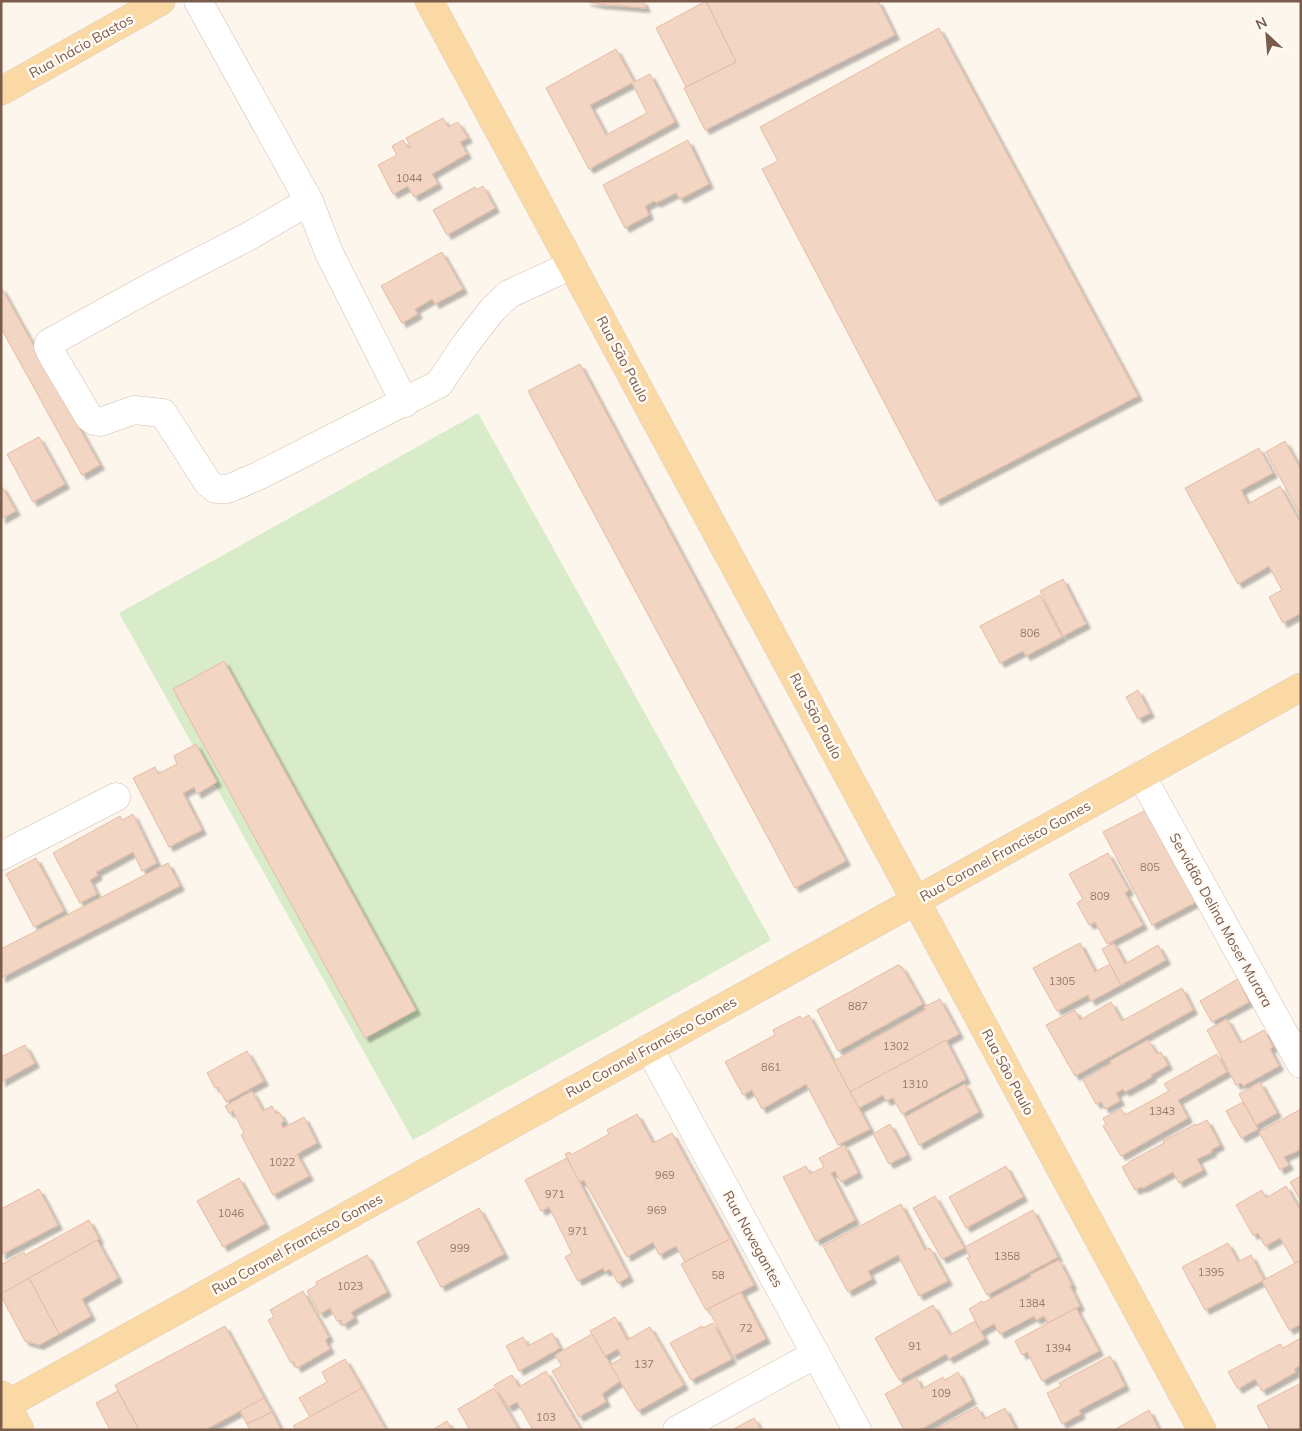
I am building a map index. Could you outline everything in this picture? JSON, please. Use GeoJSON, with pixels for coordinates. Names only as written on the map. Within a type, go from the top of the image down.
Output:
{"type":"FeatureCollection","features":[{"type":"Feature","properties":{"kind":"main road","name":"Rua Inácio Bastos"},"geometry":{"type":"LineString","coordinates":[[1,91],[161,1]]}},
{"type":"Feature","properties":{"kind":"main road","name":"Rua São Paulo"},"geometry":{"type":"LineString","coordinates":[[430,1],[1202,1430]]}},
{"type":"Feature","properties":{"kind":"main road","name":"Rua Coronel Francisco Gomes"},"geometry":{"type":"LineString","coordinates":[[3,1403],[1301,687]]}},
{"type":"Feature","properties":{"kind":"main road"},"geometry":{"type":"LineString","coordinates":[[3,1403],[20,1430]]}},
{"type":"Feature","properties":{"kind":"street"},"geometry":{"type":"LineString","coordinates":[[198,1],[309,201],[329,252],[405,403]]}},
{"type":"Feature","properties":{"kind":"street"},"geometry":{"type":"LineString","coordinates":[[309,201],[243,239],[52,340],[48,346],[89,417],[94,421],[100,422],[134,410],[159,411],[163,413],[208,482],[216,489],[228,488],[258,476],[405,403],[439,384],[493,308],[509,294],[572,265]]}},
{"type":"Feature","properties":{"kind":"street","name":"Servidão Delina Moser Murara"},"geometry":{"type":"LineString","coordinates":[[1141,775],[1301,1064]]}},
{"type":"Feature","properties":{"kind":"street"},"geometry":{"type":"LineString","coordinates":[[1,856],[116,798]]}},
{"type":"Feature","properties":{"kind":"street","name":"Rua Navegantes"},"geometry":{"type":"LineString","coordinates":[[649,1048],[857,1430]]}},
{"type":"Feature","properties":{"kind":"street"},"geometry":{"type":"LineString","coordinates":[[677,1430],[816,1354]]}},
{"type":"Feature","properties":{"kind":"green space"},"geometry":{"type":"Polygon","coordinates":[[[478,413],[771,940],[413,1140],[119,613],[478,413]]]}},
{"type":"Feature","properties":{"kind":"building"},"geometry":{"type":"Polygon","coordinates":[[[586,1],[643,1],[646,8],[599,4],[586,1]]]}},
{"type":"Feature","properties":{"kind":"building"},"geometry":{"type":"Polygon","coordinates":[[[706,1],[878,1],[895,35],[705,130],[684,88],[736,62],[706,1]]]}},
{"type":"Feature","properties":{"kind":"building"},"geometry":{"type":"Polygon","coordinates":[[[706,1],[736,62],[686,87],[656,28],[706,1]]]}},
{"type":"Feature","properties":{"kind":"building"},"geometry":{"type":"Polygon","coordinates":[[[939,28],[1138,396],[936,501],[762,169],[778,161],[760,127],[939,28]]]}},
{"type":"Feature","properties":{"kind":"building"},"geometry":{"type":"Polygon","coordinates":[[[616,49],[634,82],[650,74],[675,122],[589,169],[546,88],[616,49]],[[632,83],[590,105],[606,135],[647,113],[632,83]]]}},
{"type":"Feature","properties":{"kind":"building"},"geometry":{"type":"Polygon","coordinates":[[[443,118],[448,127],[458,122],[468,138],[460,142],[467,154],[432,174],[438,184],[414,197],[408,186],[393,194],[378,165],[397,155],[392,146],[403,140],[408,148],[411,147],[406,138],[443,118]]]}},
{"type":"Feature","properties":{"kind":"building"},"geometry":{"type":"Polygon","coordinates":[[[688,140],[709,184],[680,199],[676,193],[656,203],[654,201],[645,206],[649,215],[625,228],[603,185],[688,140]]]}},
{"type":"Feature","properties":{"kind":"building"},"geometry":{"type":"Polygon","coordinates":[[[483,186],[495,208],[447,235],[433,210],[475,187],[476,190],[483,186]]]}},
{"type":"Feature","properties":{"kind":"building"},"geometry":{"type":"Polygon","coordinates":[[[442,252],[463,289],[435,304],[432,299],[415,309],[418,314],[402,323],[381,286],[442,252]]]}},
{"type":"Feature","properties":{"kind":"building"},"geometry":{"type":"Polygon","coordinates":[[[1,287],[100,465],[82,475],[1,328],[1,287]]]}},
{"type":"Feature","properties":{"kind":"building"},"geometry":{"type":"Polygon","coordinates":[[[580,364],[846,861],[795,888],[528,391],[580,364]]]}},
{"type":"Feature","properties":{"kind":"building"},"geometry":{"type":"Polygon","coordinates":[[[39,437],[65,484],[33,502],[7,454],[39,437]]]}},
{"type":"Feature","properties":{"kind":"building"},"geometry":{"type":"Polygon","coordinates":[[[1285,441],[1301,470],[1301,516],[1266,452],[1285,441]]]}},
{"type":"Feature","properties":{"kind":"building"},"geometry":{"type":"Polygon","coordinates":[[[1259,448],[1273,473],[1241,490],[1248,504],[1280,486],[1301,524],[1301,613],[1283,623],[1269,597],[1282,590],[1269,566],[1238,584],[1185,488],[1259,448]]]}},
{"type":"Feature","properties":{"kind":"building"},"geometry":{"type":"Polygon","coordinates":[[[1,485],[16,511],[1,519],[1,485]]]}},
{"type":"Feature","properties":{"kind":"building"},"geometry":{"type":"Polygon","coordinates":[[[1063,579],[1086,624],[1063,636],[1040,591],[1063,579]]]}},
{"type":"Feature","properties":{"kind":"building"},"geometry":{"type":"Polygon","coordinates":[[[1040,595],[1062,637],[1026,656],[1023,651],[1000,663],[980,626],[1040,595]]]}},
{"type":"Feature","properties":{"kind":"building"},"geometry":{"type":"Polygon","coordinates":[[[224,661],[416,1010],[365,1038],[173,689],[224,661]]]}},
{"type":"Feature","properties":{"kind":"building"},"geometry":{"type":"Polygon","coordinates":[[[1138,690],[1150,713],[1138,719],[1126,697],[1138,690]]]}},
{"type":"Feature","properties":{"kind":"building"},"geometry":{"type":"Polygon","coordinates":[[[196,744],[217,782],[197,794],[194,787],[183,793],[202,830],[169,847],[133,778],[155,767],[158,774],[177,764],[174,756],[196,744]]]}},
{"type":"Feature","properties":{"kind":"building"},"geometry":{"type":"Polygon","coordinates":[[[1148,809],[1196,902],[1152,925],[1103,832],[1148,809]]]}},
{"type":"Feature","properties":{"kind":"building"},"geometry":{"type":"Polygon","coordinates":[[[133,814],[157,863],[142,871],[133,852],[96,872],[98,875],[90,880],[97,894],[80,903],[53,853],[120,816],[122,820],[133,814]]]}},
{"type":"Feature","properties":{"kind":"building"},"geometry":{"type":"Polygon","coordinates":[[[1108,853],[1129,890],[1125,893],[1143,925],[1107,944],[1095,922],[1089,925],[1077,903],[1083,899],[1069,874],[1108,853]]]}},
{"type":"Feature","properties":{"kind":"building"},"geometry":{"type":"Polygon","coordinates":[[[36,858],[64,911],[34,927],[6,874],[36,858]]]}},
{"type":"Feature","properties":{"kind":"building"},"geometry":{"type":"Polygon","coordinates":[[[168,863],[180,886],[1,978],[1,949],[168,863]]]}},
{"type":"Feature","properties":{"kind":"building"},"geometry":{"type":"Polygon","coordinates":[[[1080,943],[1095,972],[1110,964],[1121,985],[1091,1001],[1088,995],[1057,1011],[1033,968],[1080,943]]]}},
{"type":"Feature","properties":{"kind":"building"},"geometry":{"type":"Polygon","coordinates":[[[1114,943],[1125,964],[1158,945],[1166,960],[1121,985],[1102,949],[1114,943]]]}},
{"type":"Feature","properties":{"kind":"building"},"geometry":{"type":"Polygon","coordinates":[[[898,965],[902,967],[923,1004],[838,1051],[817,1010],[898,965]]]}},
{"type":"Feature","properties":{"kind":"building"},"geometry":{"type":"Polygon","coordinates":[[[1238,979],[1249,1002],[1212,1022],[1200,1001],[1238,979]]]}},
{"type":"Feature","properties":{"kind":"building"},"geometry":{"type":"Polygon","coordinates":[[[1182,988],[1193,1010],[1075,1076],[1046,1025],[1075,1010],[1080,1020],[1111,1002],[1122,1021],[1182,988]]]}},
{"type":"Feature","properties":{"kind":"building"},"geometry":{"type":"Polygon","coordinates":[[[940,999],[959,1034],[850,1092],[834,1061],[925,1010],[924,1007],[940,999]]]}},
{"type":"Feature","properties":{"kind":"building"},"geometry":{"type":"Polygon","coordinates":[[[809,1015],[870,1129],[838,1145],[806,1084],[762,1109],[752,1090],[743,1095],[725,1062],[775,1035],[773,1030],[800,1016],[802,1019],[809,1015]]]}},
{"type":"Feature","properties":{"kind":"building"},"geometry":{"type":"Polygon","coordinates":[[[1227,1019],[1240,1043],[1264,1030],[1273,1047],[1270,1049],[1279,1066],[1243,1086],[1241,1083],[1236,1085],[1207,1030],[1227,1019]]]}},
{"type":"Feature","properties":{"kind":"building"},"geometry":{"type":"Polygon","coordinates":[[[946,1040],[966,1079],[902,1114],[893,1098],[886,1101],[883,1095],[859,1108],[850,1092],[946,1040]]]}},
{"type":"Feature","properties":{"kind":"building"},"geometry":{"type":"Polygon","coordinates":[[[1148,1040],[1157,1054],[1161,1052],[1168,1065],[1151,1075],[1152,1077],[1125,1092],[1123,1089],[1116,1093],[1120,1101],[1105,1109],[1101,1102],[1096,1104],[1083,1080],[1111,1064],[1110,1061],[1148,1040]]]}},
{"type":"Feature","properties":{"kind":"building"},"geometry":{"type":"Polygon","coordinates":[[[25,1045],[35,1063],[1,1082],[1,1057],[25,1045]]]}},
{"type":"Feature","properties":{"kind":"building"},"geometry":{"type":"Polygon","coordinates":[[[247,1051],[264,1081],[226,1102],[218,1087],[215,1088],[207,1073],[247,1051]]]}},
{"type":"Feature","properties":{"kind":"building"},"geometry":{"type":"Polygon","coordinates":[[[1217,1054],[1227,1072],[1178,1100],[1188,1118],[1121,1156],[1103,1126],[1106,1124],[1103,1118],[1121,1109],[1125,1115],[1169,1091],[1164,1084],[1217,1054]]]}},
{"type":"Feature","properties":{"kind":"building"},"geometry":{"type":"Polygon","coordinates":[[[1260,1082],[1277,1113],[1256,1125],[1239,1094],[1260,1082]]]}},
{"type":"Feature","properties":{"kind":"building"},"geometry":{"type":"Polygon","coordinates":[[[965,1084],[979,1112],[919,1145],[905,1117],[965,1084]]]}},
{"type":"Feature","properties":{"kind":"building"},"geometry":{"type":"Polygon","coordinates":[[[252,1091],[263,1111],[272,1106],[276,1114],[279,1112],[284,1121],[281,1123],[283,1128],[304,1117],[317,1143],[297,1154],[309,1176],[273,1195],[241,1135],[244,1133],[233,1111],[229,1113],[225,1106],[252,1091]]]}},
{"type":"Feature","properties":{"kind":"building"},"geometry":{"type":"Polygon","coordinates":[[[1243,1102],[1258,1129],[1241,1138],[1226,1111],[1243,1102]]]}},
{"type":"Feature","properties":{"kind":"building"},"geometry":{"type":"Polygon","coordinates":[[[1301,1109],[1301,1149],[1284,1157],[1289,1165],[1280,1170],[1259,1132],[1301,1109]]]}},
{"type":"Feature","properties":{"kind":"building"},"geometry":{"type":"Polygon","coordinates":[[[637,1114],[653,1143],[672,1133],[730,1239],[685,1262],[676,1246],[659,1255],[653,1242],[627,1257],[584,1180],[579,1182],[565,1154],[570,1152],[571,1155],[609,1134],[607,1130],[637,1114]]]}},
{"type":"Feature","properties":{"kind":"building"},"geometry":{"type":"Polygon","coordinates":[[[1207,1120],[1220,1145],[1211,1150],[1212,1152],[1197,1159],[1203,1170],[1179,1183],[1173,1172],[1143,1188],[1135,1190],[1122,1167],[1164,1143],[1163,1141],[1207,1120]]]}},
{"type":"Feature","properties":{"kind":"building"},"geometry":{"type":"Polygon","coordinates":[[[890,1124],[907,1155],[889,1164],[873,1134],[890,1124]]]}},
{"type":"Feature","properties":{"kind":"building"},"geometry":{"type":"Polygon","coordinates":[[[844,1145],[858,1173],[841,1182],[835,1171],[831,1173],[855,1220],[816,1241],[783,1177],[806,1166],[810,1174],[824,1167],[819,1158],[844,1145]]]}},
{"type":"Feature","properties":{"kind":"building"},"geometry":{"type":"Polygon","coordinates":[[[567,1158],[629,1277],[618,1283],[610,1269],[605,1272],[603,1268],[578,1281],[565,1257],[572,1253],[549,1207],[541,1211],[525,1180],[567,1158]]]}},
{"type":"Feature","properties":{"kind":"building"},"geometry":{"type":"Polygon","coordinates":[[[1006,1166],[1023,1197],[966,1228],[949,1197],[1006,1166]]]}},
{"type":"Feature","properties":{"kind":"building"},"geometry":{"type":"Polygon","coordinates":[[[1301,1176],[1301,1201],[1290,1182],[1301,1176]]]}},
{"type":"Feature","properties":{"kind":"building"},"geometry":{"type":"Polygon","coordinates":[[[239,1178],[265,1224],[223,1247],[197,1201],[239,1178]]]}},
{"type":"Feature","properties":{"kind":"building"},"geometry":{"type":"Polygon","coordinates":[[[1286,1186],[1301,1211],[1301,1260],[1295,1263],[1280,1238],[1265,1246],[1258,1233],[1253,1235],[1236,1205],[1262,1190],[1266,1198],[1286,1186]]]}},
{"type":"Feature","properties":{"kind":"building"},"geometry":{"type":"Polygon","coordinates":[[[39,1189],[58,1225],[1,1255],[1,1209],[39,1189]]]}},
{"type":"Feature","properties":{"kind":"building"},"geometry":{"type":"Polygon","coordinates":[[[935,1196],[964,1248],[942,1259],[913,1208],[935,1196]]]}},
{"type":"Feature","properties":{"kind":"building"},"geometry":{"type":"Polygon","coordinates":[[[901,1204],[925,1250],[930,1248],[948,1281],[919,1296],[898,1255],[868,1271],[872,1279],[848,1292],[823,1246],[901,1204]]]}},
{"type":"Feature","properties":{"kind":"building"},"geometry":{"type":"Polygon","coordinates":[[[479,1208],[504,1254],[441,1287],[417,1242],[479,1208]]]}},
{"type":"Feature","properties":{"kind":"building"},"geometry":{"type":"Polygon","coordinates":[[[1033,1210],[1058,1257],[987,1295],[967,1258],[970,1257],[965,1247],[1033,1210]]]}},
{"type":"Feature","properties":{"kind":"building"},"geometry":{"type":"Polygon","coordinates":[[[89,1220],[99,1239],[1,1294],[1,1265],[24,1252],[25,1255],[89,1220]]]}},
{"type":"Feature","properties":{"kind":"building"},"geometry":{"type":"Polygon","coordinates":[[[730,1239],[754,1285],[706,1310],[681,1264],[730,1239]]]}},
{"type":"Feature","properties":{"kind":"building"},"geometry":{"type":"Polygon","coordinates":[[[97,1240],[118,1278],[82,1299],[91,1316],[59,1334],[29,1278],[97,1240]]]}},
{"type":"Feature","properties":{"kind":"building"},"geometry":{"type":"Polygon","coordinates":[[[1228,1243],[1238,1262],[1251,1255],[1264,1280],[1205,1310],[1182,1267],[1228,1243]]]}},
{"type":"Feature","properties":{"kind":"building"},"geometry":{"type":"Polygon","coordinates":[[[367,1255],[387,1292],[351,1312],[354,1318],[343,1325],[341,1320],[337,1321],[330,1308],[320,1314],[307,1291],[317,1285],[316,1282],[367,1255]]]}},
{"type":"Feature","properties":{"kind":"building"},"geometry":{"type":"Polygon","coordinates":[[[1059,1260],[1080,1306],[1048,1323],[1044,1316],[1036,1320],[1034,1316],[1000,1334],[994,1324],[981,1331],[969,1309],[1031,1277],[1030,1275],[1059,1260]]]}},
{"type":"Feature","properties":{"kind":"building"},"geometry":{"type":"Polygon","coordinates":[[[1301,1260],[1301,1324],[1289,1330],[1262,1281],[1301,1260]]]}},
{"type":"Feature","properties":{"kind":"building"},"geometry":{"type":"Polygon","coordinates":[[[29,1278],[59,1334],[39,1345],[25,1341],[1,1296],[1,1294],[29,1278]]]}},
{"type":"Feature","properties":{"kind":"building"},"geometry":{"type":"Polygon","coordinates":[[[303,1291],[329,1337],[325,1340],[330,1349],[297,1368],[293,1361],[291,1363],[268,1320],[274,1317],[270,1310],[303,1291]]]}},
{"type":"Feature","properties":{"kind":"building"},"geometry":{"type":"Polygon","coordinates":[[[741,1292],[766,1339],[733,1356],[708,1309],[741,1292]]]}},
{"type":"Feature","properties":{"kind":"building"},"geometry":{"type":"Polygon","coordinates":[[[933,1305],[950,1335],[975,1321],[985,1339],[949,1359],[946,1354],[899,1380],[875,1338],[933,1305]]]}},
{"type":"Feature","properties":{"kind":"building"},"geometry":{"type":"Polygon","coordinates":[[[1076,1308],[1099,1351],[1042,1381],[1027,1352],[1022,1355],[1015,1341],[1076,1308]]]}},
{"type":"Feature","properties":{"kind":"building"},"geometry":{"type":"Polygon","coordinates":[[[615,1317],[627,1340],[650,1327],[684,1385],[638,1411],[610,1365],[622,1358],[618,1349],[605,1356],[590,1331],[615,1317]]]}},
{"type":"Feature","properties":{"kind":"building"},"geometry":{"type":"Polygon","coordinates":[[[713,1323],[732,1359],[691,1380],[670,1343],[702,1326],[703,1328],[713,1323]]]}},
{"type":"Feature","properties":{"kind":"building"},"geometry":{"type":"Polygon","coordinates":[[[225,1326],[264,1398],[205,1430],[139,1430],[115,1385],[225,1326]]]}},
{"type":"Feature","properties":{"kind":"building"},"geometry":{"type":"Polygon","coordinates":[[[552,1333],[560,1348],[519,1371],[506,1346],[523,1337],[528,1346],[552,1333]]]}},
{"type":"Feature","properties":{"kind":"building"},"geometry":{"type":"Polygon","coordinates":[[[592,1334],[620,1381],[602,1394],[606,1402],[579,1417],[552,1371],[562,1366],[555,1355],[592,1334]]]}},
{"type":"Feature","properties":{"kind":"building"},"geometry":{"type":"Polygon","coordinates":[[[1301,1338],[1301,1365],[1294,1369],[1296,1372],[1262,1391],[1255,1379],[1238,1389],[1228,1372],[1280,1344],[1283,1348],[1301,1338]]]}},
{"type":"Feature","properties":{"kind":"building"},"geometry":{"type":"Polygon","coordinates":[[[1110,1356],[1125,1386],[1079,1410],[1081,1414],[1062,1424],[1047,1393],[1061,1386],[1059,1383],[1110,1356]]]}},
{"type":"Feature","properties":{"kind":"building"},"geometry":{"type":"Polygon","coordinates":[[[345,1359],[362,1388],[310,1417],[299,1398],[327,1382],[322,1372],[345,1359]]]}},
{"type":"Feature","properties":{"kind":"building"},"geometry":{"type":"Polygon","coordinates":[[[546,1371],[581,1430],[533,1430],[517,1402],[508,1407],[494,1385],[512,1375],[519,1387],[546,1371]]]}},
{"type":"Feature","properties":{"kind":"building"},"geometry":{"type":"Polygon","coordinates":[[[958,1372],[972,1400],[920,1430],[904,1430],[885,1394],[916,1377],[922,1389],[943,1377],[945,1380],[958,1372]]]}},
{"type":"Feature","properties":{"kind":"building"},"geometry":{"type":"Polygon","coordinates":[[[1301,1383],[1301,1430],[1270,1430],[1257,1406],[1301,1383]]]}},
{"type":"Feature","properties":{"kind":"building"},"geometry":{"type":"Polygon","coordinates":[[[362,1388],[386,1430],[296,1430],[293,1426],[362,1388]]]}},
{"type":"Feature","properties":{"kind":"building"},"geometry":{"type":"Polygon","coordinates":[[[494,1388],[519,1430],[470,1430],[458,1409],[494,1388]]]}},
{"type":"Feature","properties":{"kind":"building"},"geometry":{"type":"Polygon","coordinates":[[[118,1391],[139,1430],[110,1430],[96,1403],[118,1391]]]}},
{"type":"Feature","properties":{"kind":"building"},"geometry":{"type":"Polygon","coordinates":[[[264,1398],[272,1412],[247,1424],[240,1411],[264,1398]]]}},
{"type":"Feature","properties":{"kind":"building"},"geometry":{"type":"Polygon","coordinates":[[[977,1407],[984,1419],[1005,1408],[1016,1430],[934,1430],[977,1407]]]}},
{"type":"Feature","properties":{"kind":"building"},"geometry":{"type":"Polygon","coordinates":[[[1149,1410],[1159,1430],[1114,1430],[1149,1410]]]}},
{"type":"Feature","properties":{"kind":"building"},"geometry":{"type":"Polygon","coordinates":[[[272,1412],[281,1430],[250,1430],[247,1424],[272,1412]]]}},
{"type":"Feature","properties":{"kind":"building"},"geometry":{"type":"Polygon","coordinates":[[[754,1418],[761,1430],[732,1430],[754,1418]]]}},
{"type":"Feature","properties":{"kind":"building"},"geometry":{"type":"Polygon","coordinates":[[[447,1421],[452,1430],[432,1430],[447,1421]]]}}]}
